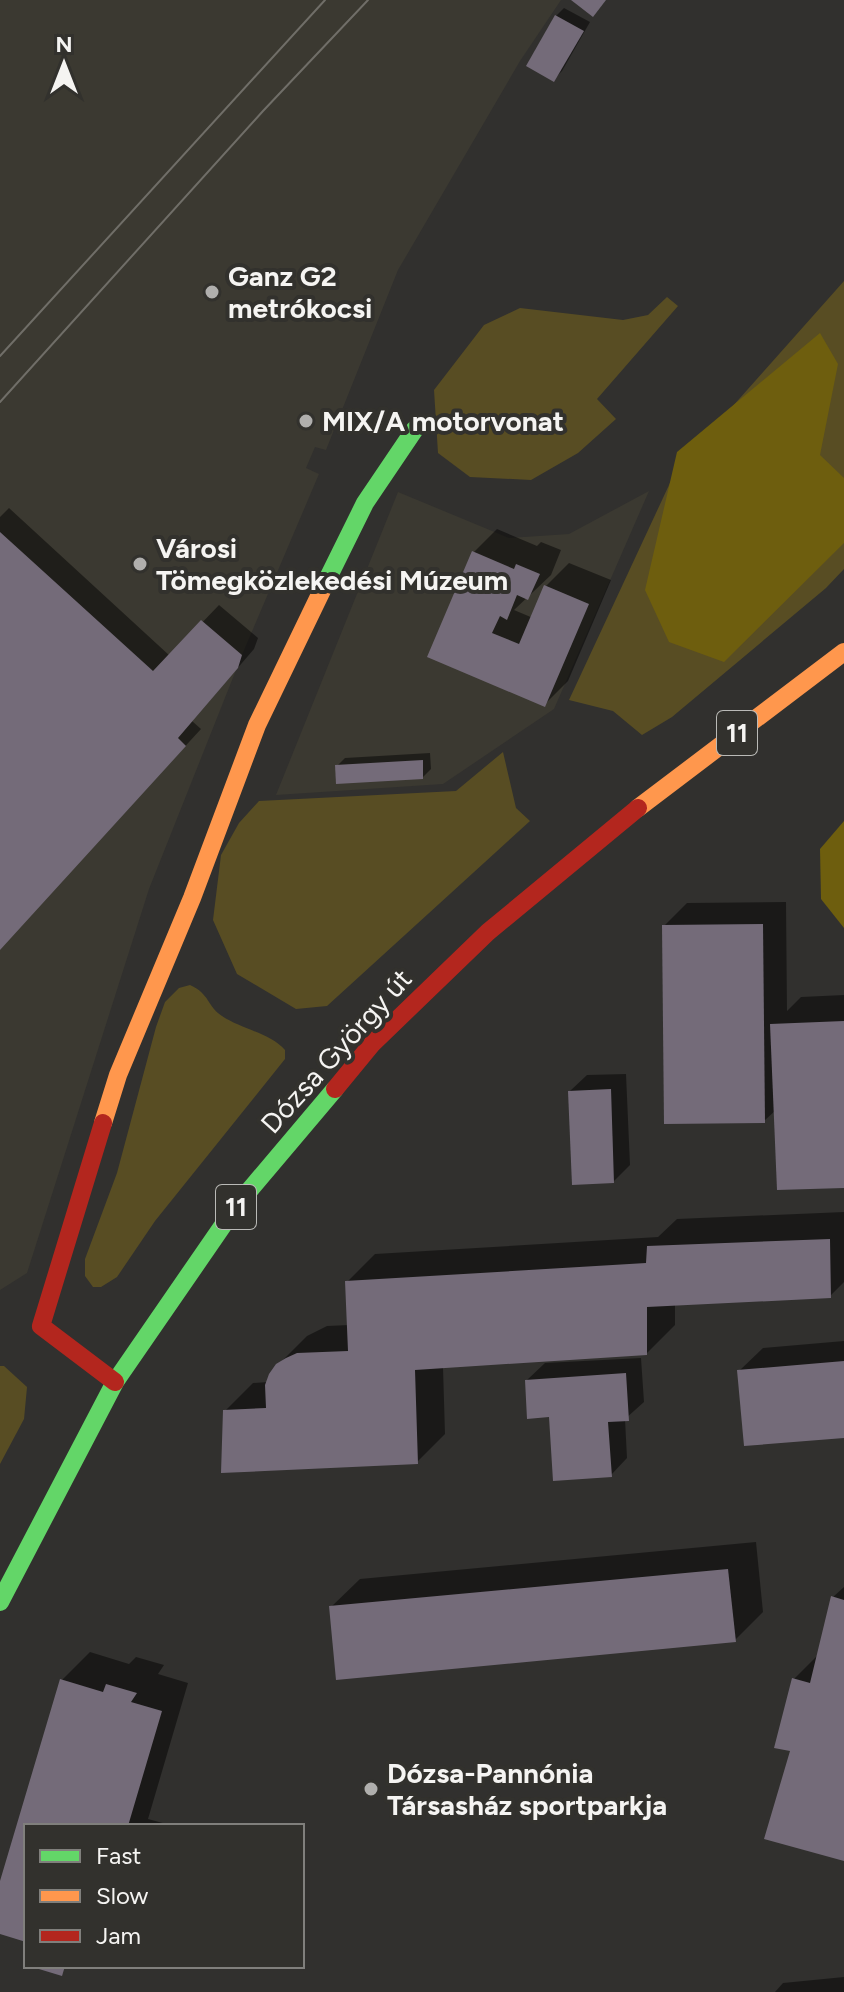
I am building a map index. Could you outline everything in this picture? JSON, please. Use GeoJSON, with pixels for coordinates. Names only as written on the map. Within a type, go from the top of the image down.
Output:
{"type":"FeatureCollection","features":[{"type":"Feature","properties":{"kind":"main road"},"geometry":{"type":"LineString","coordinates":[[115,1382],[41,1326],[118,1075],[192,898],[257,725],[365,503],[415,429]]}},
{"type":"Feature","properties":{"kind":"main road","name":"Dózsa György út"},"geometry":{"type":"LineString","coordinates":[[0,1602],[115,1382],[237,1205],[372,1044],[488,932],[606,833],[844,652]]}},
{"type":"Feature","properties":{"kind":"shaded area","name":"Városi Tömegközlekedési Múzeum"},"geometry":{"type":"Polygon","coordinates":[[[0,0],[561,0],[520,61],[398,270],[326,450],[315,447],[306,468],[319,474],[242,655],[149,889],[27,1273],[0,1290],[0,0]]]}},
{"type":"Feature","properties":{"kind":"shaded area"},"geometry":{"type":"Polygon","coordinates":[[[844,281],[844,569],[826,588],[672,717],[642,735],[613,711],[569,700],[676,470],[844,281]]]}},
{"type":"Feature","properties":{"kind":"shaded area"},"geometry":{"type":"Polygon","coordinates":[[[667,297],[678,306],[597,399],[616,419],[578,453],[531,480],[470,477],[438,453],[434,390],[484,325],[520,308],[623,320],[648,315],[667,297]]]}},
{"type":"Feature","properties":{"kind":"shaded area"},"geometry":{"type":"Polygon","coordinates":[[[820,333],[838,364],[820,455],[844,478],[844,543],[724,662],[669,642],[645,590],[677,452],[820,333]]]}},
{"type":"Feature","properties":{"kind":"shaded area"},"geometry":{"type":"Polygon","coordinates":[[[649,491],[554,709],[443,784],[276,795],[398,492],[509,538],[569,534],[649,491]]]}},
{"type":"Feature","properties":{"kind":"shaded area"},"geometry":{"type":"Polygon","coordinates":[[[503,752],[516,808],[530,821],[327,1006],[296,1009],[237,974],[213,920],[221,855],[239,823],[259,801],[456,791],[503,752]]]}},
{"type":"Feature","properties":{"kind":"shaded area"},"geometry":{"type":"Polygon","coordinates":[[[844,821],[844,928],[821,899],[820,849],[844,821]]]}},
{"type":"Feature","properties":{"kind":"shaded area"},"geometry":{"type":"Polygon","coordinates":[[[190,985],[201,992],[222,1016],[279,1044],[285,1050],[285,1059],[155,1221],[117,1277],[101,1287],[93,1287],[85,1276],[85,1259],[117,1173],[156,1027],[165,1002],[179,988],[190,985]]]}},
{"type":"Feature","properties":{"kind":"shaded area"},"geometry":{"type":"Polygon","coordinates":[[[0,1366],[4,1366],[27,1387],[24,1419],[0,1464],[0,1366]]]}},
{"type":"Feature","properties":{"kind":"building"},"geometry":{"type":"Polygon","coordinates":[[[571,0],[606,0],[593,17],[571,0]]]}},
{"type":"Feature","properties":{"kind":"building"},"geometry":{"type":"Polygon","coordinates":[[[555,15],[584,31],[554,82],[526,66],[555,15]]]}},
{"type":"Feature","properties":{"kind":"building"},"geometry":{"type":"Polygon","coordinates":[[[0,532],[153,671],[201,620],[242,655],[238,668],[178,738],[186,746],[0,950],[0,532]]]}},
{"type":"Feature","properties":{"kind":"building"},"geometry":{"type":"Polygon","coordinates":[[[472,551],[514,569],[516,564],[540,574],[528,600],[517,595],[507,620],[500,616],[492,633],[519,644],[544,585],[589,604],[545,707],[427,657],[472,551]]]}},
{"type":"Feature","properties":{"kind":"building"},"geometry":{"type":"Polygon","coordinates":[[[423,760],[423,779],[336,784],[335,765],[423,760]]]}},
{"type":"Feature","properties":{"kind":"building"},"geometry":{"type":"Polygon","coordinates":[[[763,924],[765,1123],[664,1124],[662,925],[763,924]]]}},
{"type":"Feature","properties":{"kind":"building"},"geometry":{"type":"Polygon","coordinates":[[[844,1021],[844,1188],[777,1190],[770,1024],[844,1021]]]}},
{"type":"Feature","properties":{"kind":"building"},"geometry":{"type":"Polygon","coordinates":[[[611,1089],[614,1183],[572,1185],[568,1091],[611,1089]]]}},
{"type":"Feature","properties":{"kind":"building"},"geometry":{"type":"Polygon","coordinates":[[[830,1239],[831,1298],[647,1307],[647,1355],[415,1370],[418,1464],[221,1473],[223,1410],[266,1408],[265,1385],[269,1374],[276,1364],[286,1358],[297,1353],[348,1351],[345,1281],[646,1263],[647,1246],[830,1239]]]}},
{"type":"Feature","properties":{"kind":"building"},"geometry":{"type":"Polygon","coordinates":[[[844,1361],[844,1438],[744,1446],[737,1370],[844,1361]]]}},
{"type":"Feature","properties":{"kind":"building"},"geometry":{"type":"Polygon","coordinates":[[[626,1373],[629,1421],[608,1422],[612,1477],[553,1481],[549,1417],[527,1419],[525,1380],[626,1373]]]}},
{"type":"Feature","properties":{"kind":"building"},"geometry":{"type":"Polygon","coordinates":[[[728,1569],[736,1642],[336,1680],[329,1606],[728,1569]]]}},
{"type":"Feature","properties":{"kind":"building"},"geometry":{"type":"Polygon","coordinates":[[[831,1596],[844,1600],[844,1861],[764,1839],[790,1751],[774,1748],[792,1678],[810,1683],[831,1596]]]}},
{"type":"Feature","properties":{"kind":"building"},"geometry":{"type":"Polygon","coordinates":[[[60,1679],[103,1692],[106,1684],[137,1693],[131,1702],[162,1711],[129,1824],[24,1824],[24,1941],[0,1934],[0,1881],[60,1679]]]}},
{"type":"Feature","properties":{"kind":"building"},"geometry":{"type":"Polygon","coordinates":[[[36,1968],[64,1968],[62,1976],[36,1968]]]}},
{"type":"Feature","properties":{"kind":"tram line"},"geometry":{"type":"LineString","coordinates":[[0,356],[325,0]]}},
{"type":"Feature","properties":{"kind":"tram line"},"geometry":{"type":"LineString","coordinates":[[0,402],[263,111],[368,0]]}},
{"type":"Feature","properties":{"kind":"traffic: fast"},"geometry":{"type":"LineString","coordinates":[[326,582],[365,503],[415,429]]}},
{"type":"Feature","properties":{"kind":"traffic: fast"},"geometry":{"type":"LineString","coordinates":[[0,1602],[115,1382],[237,1205],[335,1089]]}},
{"type":"Feature","properties":{"kind":"traffic: slow"},"geometry":{"type":"LineString","coordinates":[[103,1123],[118,1075],[192,898],[257,725],[326,582]]}},
{"type":"Feature","properties":{"kind":"traffic: slow"},"geometry":{"type":"LineString","coordinates":[[638,808],[844,652]]}},
{"type":"Feature","properties":{"kind":"traffic: jam"},"geometry":{"type":"LineString","coordinates":[[335,1089],[372,1044],[488,932],[638,808]]}},
{"type":"Feature","properties":{"kind":"traffic: jam"},"geometry":{"type":"LineString","coordinates":[[103,1123],[41,1326],[115,1382]]}},
{"type":"Feature","properties":{"kind":"place","name":"Ganz G2 metrókocsi"},"geometry":{"type":"Point","coordinates":[212,292]}},
{"type":"Feature","properties":{"kind":"place","name":"MIX/A motorvonat"},"geometry":{"type":"Point","coordinates":[306,421]}},
{"type":"Feature","properties":{"kind":"place","name":"Városi Tömegközlekedési Múzeum"},"geometry":{"type":"Point","coordinates":[140,564]}},
{"type":"Feature","properties":{"kind":"place","name":"Dózsa-Pannónia Társasház sportparkja"},"geometry":{"type":"Point","coordinates":[371,1789]}}]}
